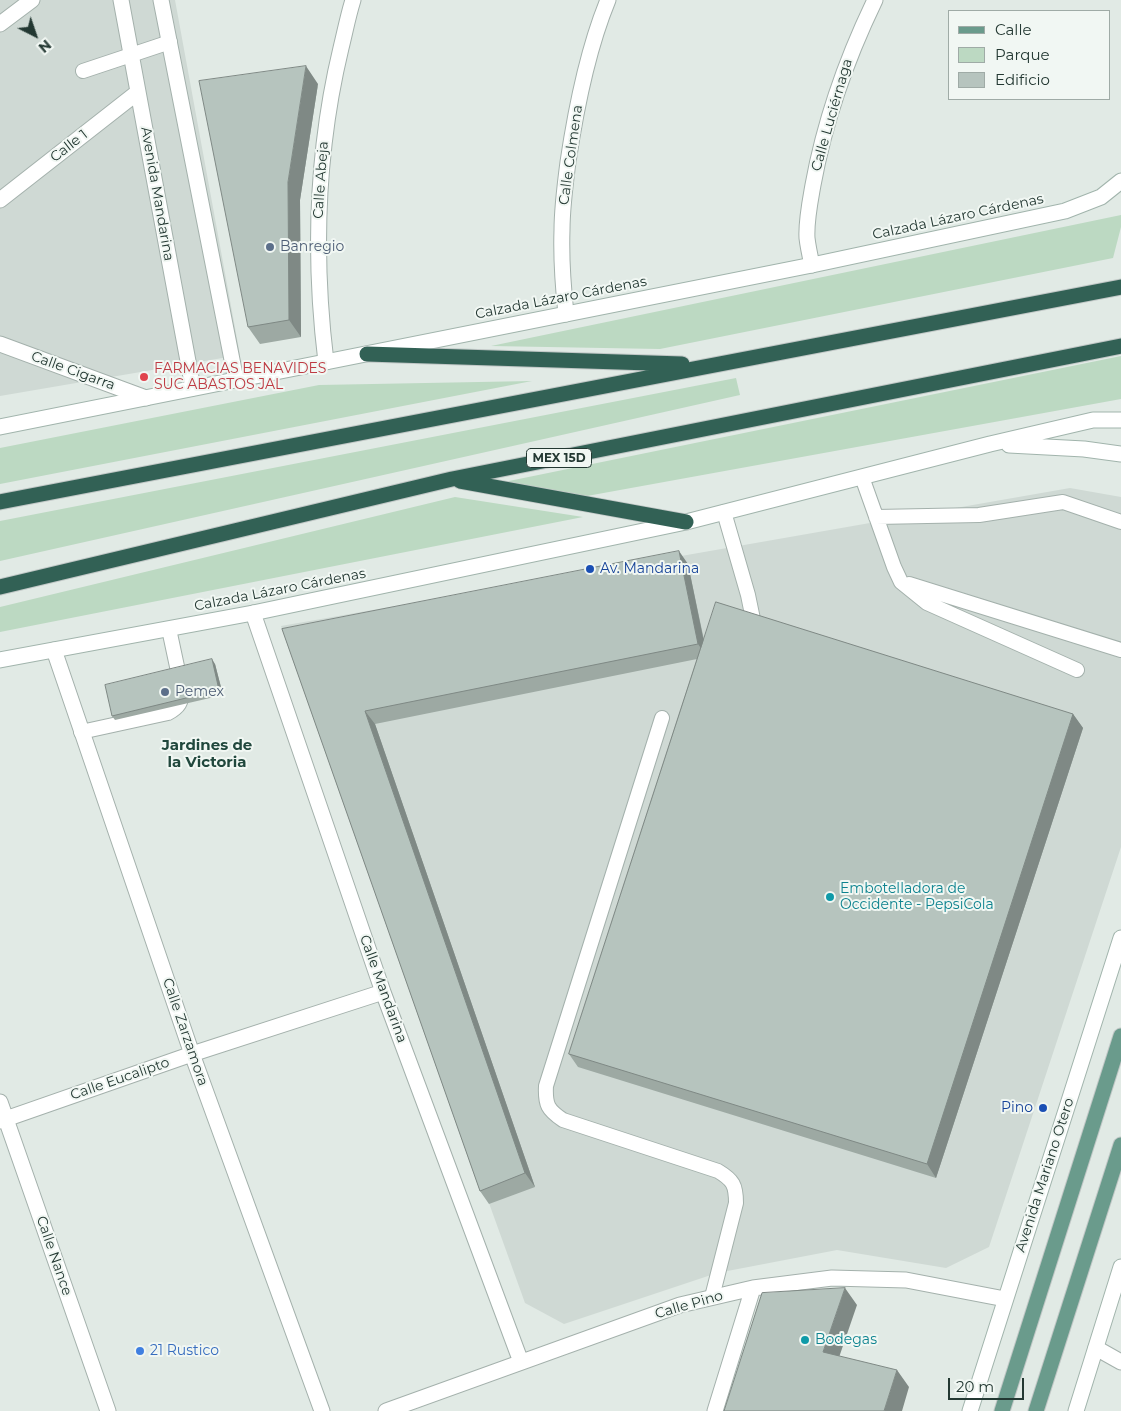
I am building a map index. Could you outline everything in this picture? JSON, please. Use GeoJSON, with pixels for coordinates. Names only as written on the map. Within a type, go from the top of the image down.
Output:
{"type":"FeatureCollection","features":[{"type":"Feature","properties":{"kind":"highway"},"geometry":{"type":"LineString","coordinates":[[0,502],[1121,287]]}},
{"type":"Feature","properties":{"kind":"highway","name":"MEX 15D"},"geometry":{"type":"LineString","coordinates":[[0,587],[452,480],[1121,346]]}},
{"type":"Feature","properties":{"kind":"highway"},"geometry":{"type":"LineString","coordinates":[[367,354],[711,365]]}},
{"type":"Feature","properties":{"kind":"highway"},"geometry":{"type":"LineString","coordinates":[[452,480],[686,522]]}},
{"type":"Feature","properties":{"kind":"main road"},"geometry":{"type":"LineString","coordinates":[[1002,1411],[1121,1036]]}},
{"type":"Feature","properties":{"kind":"main road"},"geometry":{"type":"LineString","coordinates":[[1036,1411],[1121,1146]]}},
{"type":"Feature","properties":{"kind":"street"},"geometry":{"type":"LineString","coordinates":[[0,24],[32,0]]}},
{"type":"Feature","properties":{"kind":"street","name":"Avenida Mandarina"},"geometry":{"type":"LineString","coordinates":[[121,0],[193,388]]}},
{"type":"Feature","properties":{"kind":"street"},"geometry":{"type":"LineString","coordinates":[[161,0],[236,380]]}},
{"type":"Feature","properties":{"kind":"street","name":"Calle Abeja"},"geometry":{"type":"LineString","coordinates":[[326,362],[320,316],[318,209],[324,141],[335,73],[353,0]]}},
{"type":"Feature","properties":{"kind":"street","name":"Calle Colmena"},"geometry":{"type":"LineString","coordinates":[[566,314],[562,229],[566,181],[574,126],[584,79],[608,0]]}},
{"type":"Feature","properties":{"kind":"street","name":"Calle Luciérnaga"},"geometry":{"type":"LineString","coordinates":[[812,265],[807,237],[810,203],[817,162],[848,57],[875,0]]}},
{"type":"Feature","properties":{"kind":"street","name":"Calle 1"},"geometry":{"type":"LineString","coordinates":[[0,200],[138,92]]}},
{"type":"Feature","properties":{"kind":"street","name":"Calzada Lázaro Cárdenas"},"geometry":{"type":"LineString","coordinates":[[0,427],[812,265],[1065,211],[1101,197],[1121,181]]}},
{"type":"Feature","properties":{"kind":"street","name":"Calle Cigarra"},"geometry":{"type":"LineString","coordinates":[[0,344],[146,398]]}},
{"type":"Feature","properties":{"kind":"street","name":"Calzada Lázaro Cárdenas"},"geometry":{"type":"LineString","coordinates":[[0,660],[253,613],[686,522],[990,444],[1093,420],[1121,420]]}},
{"type":"Feature","properties":{"kind":"street"},"geometry":{"type":"LineString","coordinates":[[990,444],[1084,449],[1121,454]]}},
{"type":"Feature","properties":{"kind":"street","name":"Calle Mandarina"},"geometry":{"type":"LineString","coordinates":[[253,613],[383,992],[521,1362]]}},
{"type":"Feature","properties":{"kind":"street","name":"Calle Zarzamora"},"geometry":{"type":"LineString","coordinates":[[54,650],[192,1054],[322,1411]]}},
{"type":"Feature","properties":{"kind":"street","name":"Avenida Mariano Otero"},"geometry":{"type":"LineString","coordinates":[[970,1411],[1121,938]]}},
{"type":"Feature","properties":{"kind":"street","name":"Calle Eucalipto"},"geometry":{"type":"LineString","coordinates":[[3,1120],[192,1054],[383,992]]}},
{"type":"Feature","properties":{"kind":"street","name":"Calle Nance"},"geometry":{"type":"LineString","coordinates":[[0,1102],[3,1120],[108,1411]]}},
{"type":"Feature","properties":{"kind":"street"},"geometry":{"type":"LineString","coordinates":[[1076,1411],[1121,1267]]}},
{"type":"Feature","properties":{"kind":"street","name":"Calle Pino"},"geometry":{"type":"LineString","coordinates":[[386,1411],[680,1305],[753,1288],[832,1278],[906,1280],[1005,1299]]}},
{"type":"Feature","properties":{"kind":"street"},"geometry":{"type":"LineString","coordinates":[[714,1411],[753,1288]]}},
{"type":"Feature","properties":{"kind":"street"},"geometry":{"type":"LineString","coordinates":[[1096,1348],[1121,1362]]}},
{"type":"Feature","properties":{"kind":"lane"},"geometry":{"type":"LineString","coordinates":[[83,71],[170,42]]}},
{"type":"Feature","properties":{"kind":"lane"},"geometry":{"type":"LineString","coordinates":[[862,477],[894,568],[901,582],[927,603],[1078,670]]}},
{"type":"Feature","properties":{"kind":"lane"},"geometry":{"type":"LineString","coordinates":[[876,517],[979,515],[1063,502],[1121,522]]}},
{"type":"Feature","properties":{"kind":"lane"},"geometry":{"type":"LineString","coordinates":[[724,512],[748,595],[754,624]]}},
{"type":"Feature","properties":{"kind":"lane"},"geometry":{"type":"LineString","coordinates":[[901,582],[1121,650]]}},
{"type":"Feature","properties":{"kind":"lane"},"geometry":{"type":"LineString","coordinates":[[82,732],[168,713],[177,708],[182,700],[182,690],[169,629]]}},
{"type":"Feature","properties":{"kind":"lane"},"geometry":{"type":"LineString","coordinates":[[662,718],[546,1086],[545,1100],[552,1112],[563,1120],[718,1171],[729,1178],[736,1189],[736,1202],[712,1297]]}},
{"type":"Feature","properties":{"kind":"shaded area"},"geometry":{"type":"Polygon","coordinates":[[[0,0],[175,0],[240,355],[0,396],[0,0]]]}},
{"type":"Feature","properties":{"kind":"shaded area"},"geometry":{"type":"Polygon","coordinates":[[[1070,488],[1121,497],[1121,847],[989,1247],[946,1268],[837,1250],[717,1273],[564,1324],[525,1303],[281,626],[1070,488]]]}},
{"type":"Feature","properties":{"kind":"green space"},"geometry":{"type":"Polygon","coordinates":[[[1121,215],[1121,227],[1113,258],[660,349],[491,346],[1121,215]]]}},
{"type":"Feature","properties":{"kind":"green space"},"geometry":{"type":"Polygon","coordinates":[[[1121,356],[1121,399],[587,496],[504,482],[1121,356]]]}},
{"type":"Feature","properties":{"kind":"green space"},"geometry":{"type":"Polygon","coordinates":[[[736,378],[740,395],[0,561],[0,521],[736,378]]]}},
{"type":"Feature","properties":{"kind":"green space"},"geometry":{"type":"Polygon","coordinates":[[[532,381],[0,484],[0,448],[319,385],[532,381]]]}},
{"type":"Feature","properties":{"kind":"green space"},"geometry":{"type":"Polygon","coordinates":[[[455,497],[583,517],[0,632],[0,607],[455,497]]]}},
{"type":"Feature","properties":{"kind":"building","name":"Banregio"},"geometry":{"type":"Polygon","coordinates":[[[306,66],[288,182],[289,320],[248,327],[199,81],[306,66]]]}},
{"type":"Feature","properties":{"kind":"building"},"geometry":{"type":"Polygon","coordinates":[[[679,551],[698,644],[365,711],[525,1173],[480,1191],[282,629],[679,551]]]}},
{"type":"Feature","properties":{"kind":"building","name":"Embotelladora de Occidente - PepsiCola"},"geometry":{"type":"Polygon","coordinates":[[[716,602],[1073,714],[927,1164],[569,1054],[716,602]]]}},
{"type":"Feature","properties":{"kind":"building","name":"Pemex"},"geometry":{"type":"Polygon","coordinates":[[[212,659],[219,690],[112,716],[105,685],[212,659]]]}},
{"type":"Feature","properties":{"kind":"building","name":"Bodegas"},"geometry":{"type":"Polygon","coordinates":[[[845,1288],[823,1352],[897,1370],[884,1411],[724,1411],[762,1293],[845,1288]]]}},
{"type":"Feature","properties":{"kind":"place","name":"Banregio"},"geometry":{"type":"Point","coordinates":[270,247]}},
{"type":"Feature","properties":{"kind":"place","name":"FARMACIAS BENAVIDES SUC ABASTOS JAL"},"geometry":{"type":"Point","coordinates":[144,377]}},
{"type":"Feature","properties":{"kind":"place","name":"Av. Mandarina"},"geometry":{"type":"Point","coordinates":[590,569]}},
{"type":"Feature","properties":{"kind":"place","name":"Pemex"},"geometry":{"type":"Point","coordinates":[165,692]}},
{"type":"Feature","properties":{"kind":"place","name":"Embotelladora de Occidente - PepsiCola"},"geometry":{"type":"Point","coordinates":[830,897]}},
{"type":"Feature","properties":{"kind":"place","name":"Pino"},"geometry":{"type":"Point","coordinates":[1043,1108]}},
{"type":"Feature","properties":{"kind":"place","name":"Bodegas"},"geometry":{"type":"Point","coordinates":[805,1340]}},
{"type":"Feature","properties":{"kind":"place","name":"21 Rustico"},"geometry":{"type":"Point","coordinates":[140,1351]}},
{"type":"Feature","properties":{"kind":"district","name":"Jardines de la Victoria"},"geometry":{"type":"Point","coordinates":[207,754]}}]}
